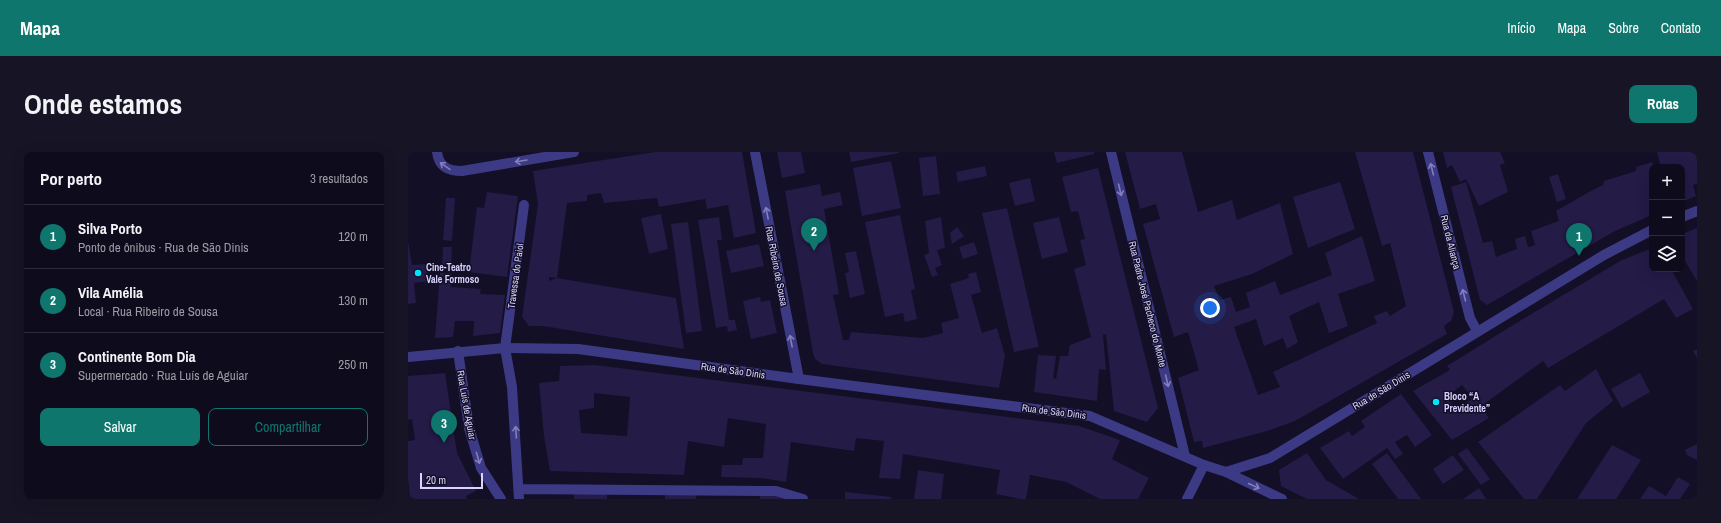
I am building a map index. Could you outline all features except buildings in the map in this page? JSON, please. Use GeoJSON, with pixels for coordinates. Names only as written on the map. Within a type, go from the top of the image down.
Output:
{"type":"FeatureCollection","features":[{"type":"Feature","properties":{"kind":"street"},"geometry":{"type":"LineString","coordinates":[[437,152],[439,162],[445,168],[452,171],[574,152]]}},
{"type":"Feature","properties":{"kind":"street","name":"Rua Ribeiro de Sousa"},"geometry":{"type":"LineString","coordinates":[[755,152],[799,379]]}},
{"type":"Feature","properties":{"kind":"street","name":"Rua Padre José Pacheco do Monte"},"geometry":{"type":"LineString","coordinates":[[1111,152],[1185,456]]}},
{"type":"Feature","properties":{"kind":"street","name":"Rua da Aliança"},"geometry":{"type":"LineString","coordinates":[[1428,152],[1470,318],[1477,331]]}},
{"type":"Feature","properties":{"kind":"street","name":"Travessa do Paiol"},"geometry":{"type":"LineString","coordinates":[[505,348],[524,205]]}},
{"type":"Feature","properties":{"kind":"street"},"geometry":{"type":"LineString","coordinates":[[1685,216],[1697,211]]}},
{"type":"Feature","properties":{"kind":"street","name":"Rua de São Dinis"},"geometry":{"type":"LineString","coordinates":[[408,356],[505,348],[578,349],[1090,416],[1204,465],[1226,472],[1270,458],[1604,255],[1649,232]]}},
{"type":"Feature","properties":{"kind":"street"},"geometry":{"type":"LineString","coordinates":[[505,348],[512,387],[519,494],[747,495],[776,491],[804,499]]}},
{"type":"Feature","properties":{"kind":"street","name":"Rua Luís de Aguiar"},"geometry":{"type":"LineString","coordinates":[[458,352],[470,428],[481,468],[501,499]]}},
{"type":"Feature","properties":{"kind":"street"},"geometry":{"type":"LineString","coordinates":[[1187,499],[1204,465]]}},
{"type":"Feature","properties":{"kind":"street"},"geometry":{"type":"LineString","coordinates":[[1226,472],[1282,499]]}},
{"type":"Feature","properties":{"kind":"place","name":"Vila Amélia"},"geometry":{"type":"Point","coordinates":[814,251]}},
{"type":"Feature","properties":{"kind":"place","name":"Silva Porto"},"geometry":{"type":"Point","coordinates":[1579,256]}},
{"type":"Feature","properties":{"kind":"place","name":"Cine-Teatro Vale Formoso"},"geometry":{"type":"Point","coordinates":[418,273]}},
{"type":"Feature","properties":{"kind":"place","name":"Bloco “A Previdente”"},"geometry":{"type":"Point","coordinates":[1436,402]}},
{"type":"Feature","properties":{"kind":"place","name":"Continente Bom Dia"},"geometry":{"type":"Point","coordinates":[444,443]}}]}
